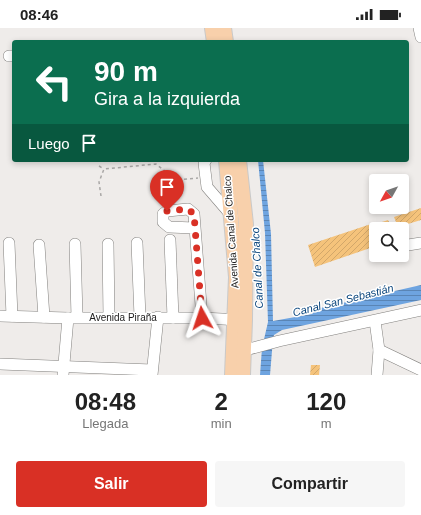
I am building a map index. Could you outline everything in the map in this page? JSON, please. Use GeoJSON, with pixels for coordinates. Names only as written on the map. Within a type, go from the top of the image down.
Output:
{"type":"FeatureCollection","features":[{"type":"Feature","properties":{"kind":"main road"},"geometry":{"type":"LineString","coordinates":[[212,28],[214,40]]}},
{"type":"Feature","properties":{"kind":"main road"},"geometry":{"type":"LineString","coordinates":[[224,28],[226,40]]}},
{"type":"Feature","properties":{"kind":"main road","name":"Avenida Canal de Chalco"},"geometry":{"type":"LineString","coordinates":[[226,162],[240,320],[245,350],[243,375]]}},
{"type":"Feature","properties":{"kind":"main road","name":"Avenida Canal de Chalco"},"geometry":{"type":"LineString","coordinates":[[238,162],[246,224],[240,320]]}},
{"type":"Feature","properties":{"kind":"main road","name":"Avenida Canal de Chalco"},"geometry":{"type":"LineString","coordinates":[[232,375],[245,350]]}},
{"type":"Feature","properties":{"kind":"street"},"geometry":{"type":"LineString","coordinates":[[419,28],[421,36]]}},
{"type":"Feature","properties":{"kind":"street"},"geometry":{"type":"LineString","coordinates":[[205,162],[206,187],[232,216]]}},
{"type":"Feature","properties":{"kind":"street"},"geometry":{"type":"LineString","coordinates":[[194,228],[202,318]]}},
{"type":"Feature","properties":{"kind":"street"},"geometry":{"type":"LineString","coordinates":[[170,240],[173,318]]}},
{"type":"Feature","properties":{"kind":"street"},"geometry":{"type":"LineString","coordinates":[[409,245],[421,242]]}},
{"type":"Feature","properties":{"kind":"street"},"geometry":{"type":"LineString","coordinates":[[10,243],[12,316]]}},
{"type":"Feature","properties":{"kind":"street"},"geometry":{"type":"LineString","coordinates":[[137,243],[140,317]]}},
{"type":"Feature","properties":{"kind":"street"},"geometry":{"type":"LineString","coordinates":[[64,371],[72,317],[74,244]]}},
{"type":"Feature","properties":{"kind":"street"},"geometry":{"type":"LineString","coordinates":[[108,244],[110,317]]}},
{"type":"Feature","properties":{"kind":"street"},"geometry":{"type":"LineString","coordinates":[[39,245],[44,317]]}},
{"type":"Feature","properties":{"kind":"street"},"geometry":{"type":"LineString","coordinates":[[245,350],[279,341],[421,310]]}},
{"type":"Feature","properties":{"kind":"street","name":"Avenida Piraña"},"geometry":{"type":"LineString","coordinates":[[0,316],[158,317],[240,320]]}},
{"type":"Feature","properties":{"kind":"street"},"geometry":{"type":"LineString","coordinates":[[0,364],[64,371],[152,372],[158,317]]}},
{"type":"Feature","properties":{"kind":"street"},"geometry":{"type":"LineString","coordinates":[[375,321],[379,350],[377,375]]}},
{"type":"Feature","properties":{"kind":"street"},"geometry":{"type":"LineString","coordinates":[[379,350],[421,370]]}},
{"type":"Feature","properties":{"kind":"path"},"geometry":{"type":"LineString","coordinates":[[99,166],[104,169],[156,164],[176,180],[206,177]]}},
{"type":"Feature","properties":{"kind":"path"},"geometry":{"type":"LineString","coordinates":[[101,196],[99,182],[104,169]]}},
{"type":"Feature","properties":{"kind":"water"},"geometry":{"type":"Polygon","coordinates":[[[258,162],[263,162],[271,234],[273,321],[312,314],[316,309],[421,285],[421,300],[282,330],[274,335],[270,375],[260,375],[262,348],[268,322],[265,233],[258,162]]]}},
{"type":"Feature","properties":{"kind":"building"},"geometry":{"type":"Polygon","coordinates":[[[421,208],[421,220],[409,224],[409,222],[396,222],[394,217],[409,214],[409,212],[421,208]]]}},
{"type":"Feature","properties":{"kind":"building"},"geometry":{"type":"Polygon","coordinates":[[[369,225],[369,248],[315,267],[308,245],[369,225]]]}},
{"type":"Feature","properties":{"kind":"building"},"geometry":{"type":"Polygon","coordinates":[[[391,285],[393,291],[386,293],[384,286],[391,285]]]}},
{"type":"Feature","properties":{"kind":"building"},"geometry":{"type":"Polygon","coordinates":[[[311,365],[320,365],[319,375],[310,375],[311,365]]]}},
{"type":"Feature","properties":{"kind":"route"},"geometry":{"type":"LineString","coordinates":[[167,211],[188,209],[194,214],[202,318]]}},
{"type":"Feature","properties":{"kind":"water label","name":"Canal de Chalco"},"geometry":{"type":"Point","coordinates":[257,268]}},
{"type":"Feature","properties":{"kind":"water label","name":"Canal San Sebastián"},"geometry":{"type":"Point","coordinates":[343,300]}}]}
